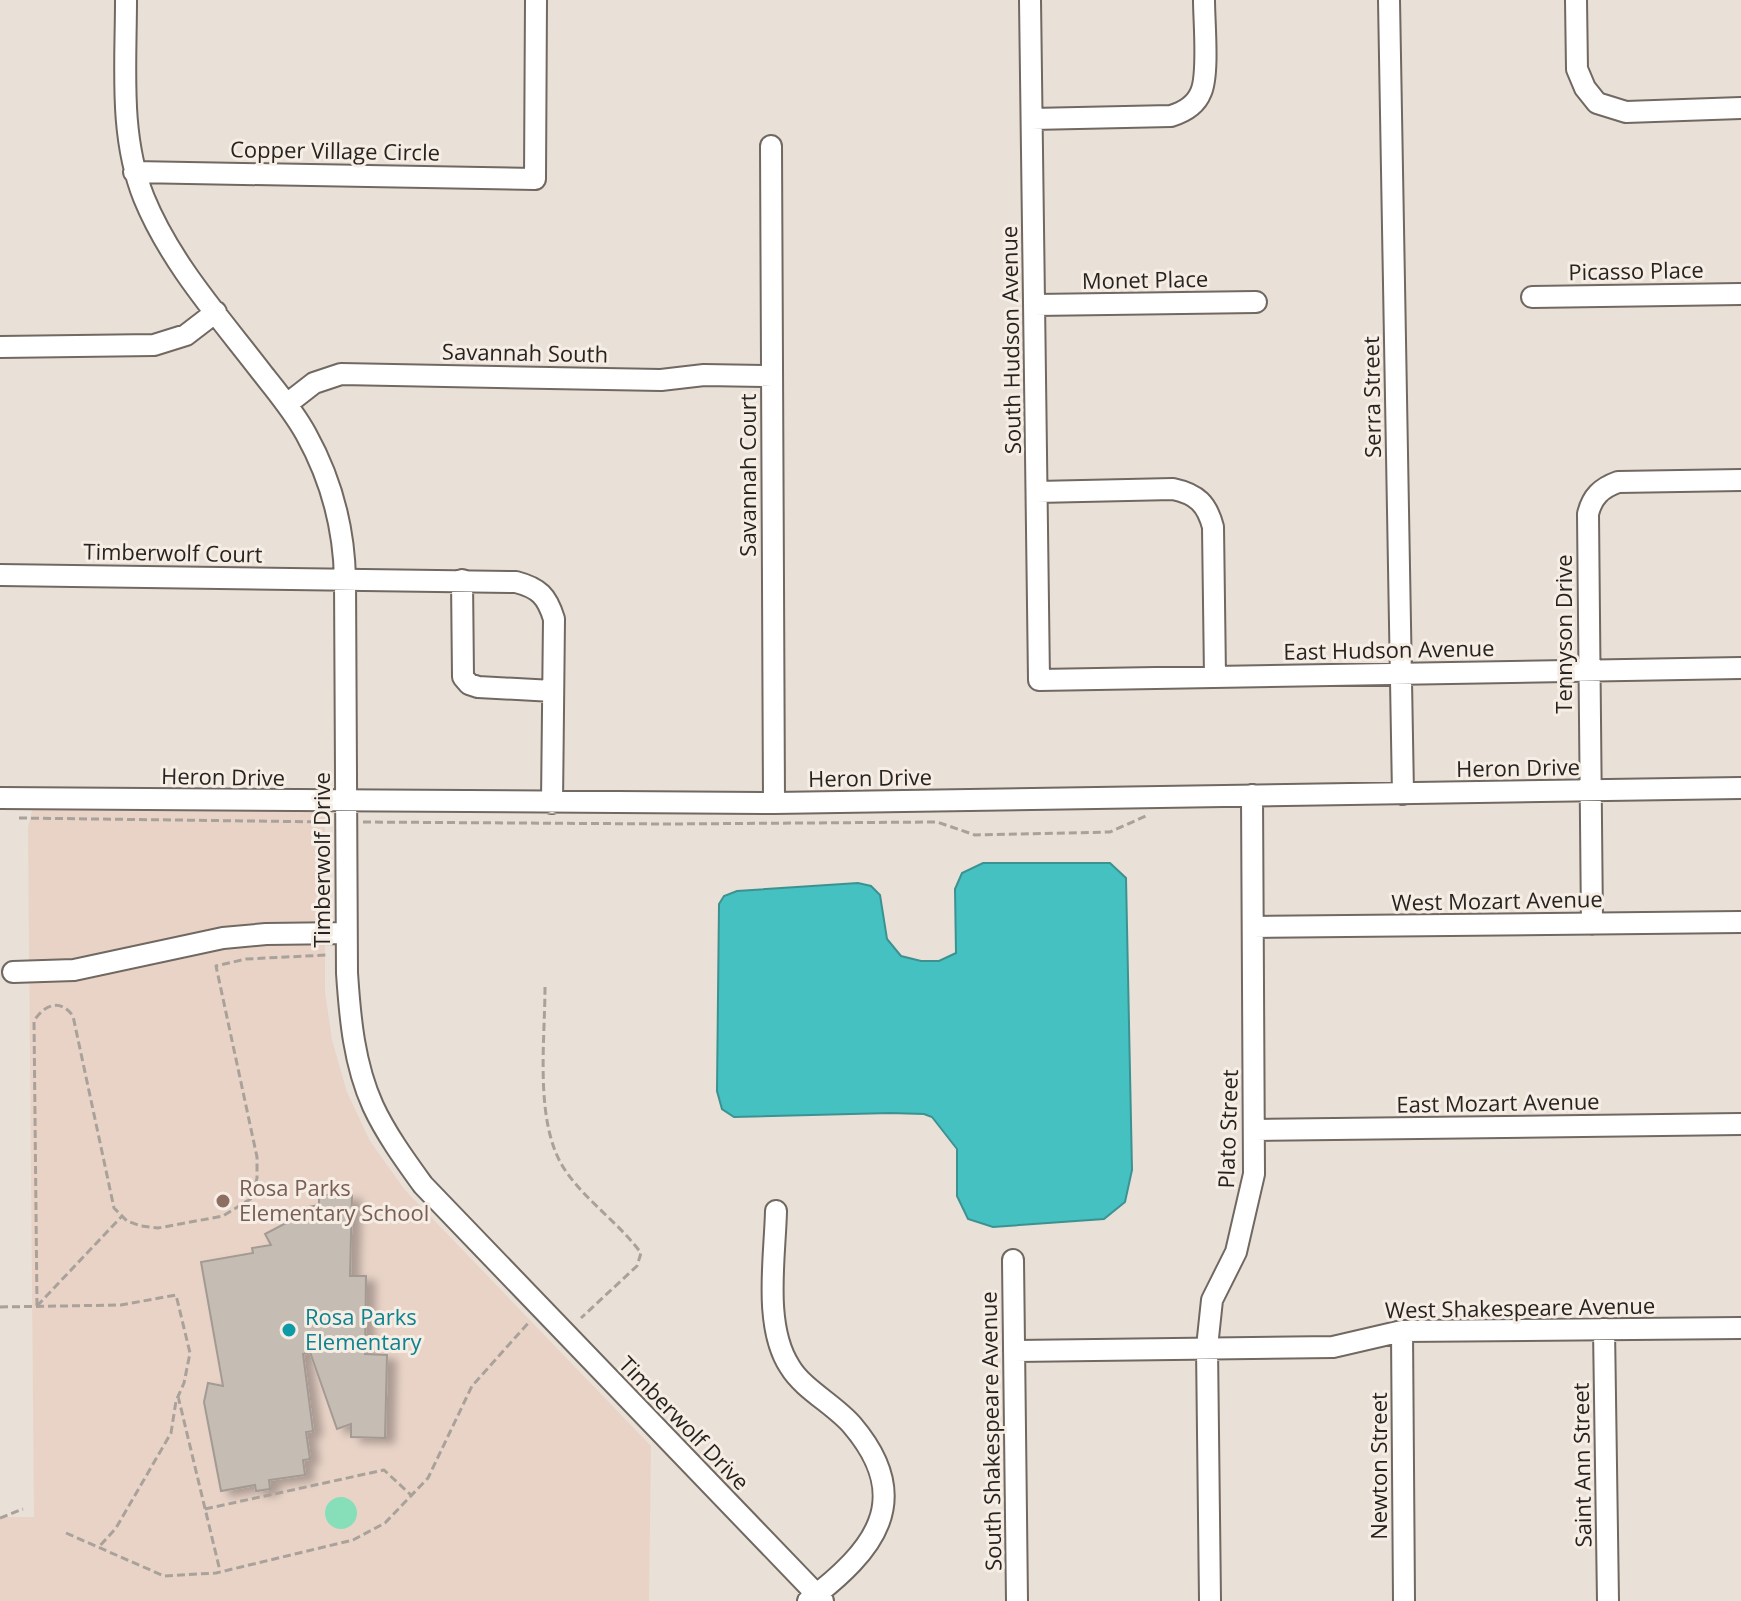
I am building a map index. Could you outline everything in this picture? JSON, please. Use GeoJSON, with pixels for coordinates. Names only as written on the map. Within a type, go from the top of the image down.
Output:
{"type":"FeatureCollection","features":[{"type":"Feature","properties":{"kind":"street","name":"Timberwolf Drive"},"geometry":{"type":"LineString","coordinates":[[126,0],[126,104],[134,172],[157,227],[175,256],[305,431],[332,491],[341,524],[345,579],[346,933],[351,1019],[358,1061],[373,1106],[423,1185],[816,1599]]}},
{"type":"Feature","properties":{"kind":"street","name":"Copper Village Circle"},"geometry":{"type":"LineString","coordinates":[[134,172],[535,179],[536,0]]}},
{"type":"Feature","properties":{"kind":"street","name":"South Hudson Avenue"},"geometry":{"type":"LineString","coordinates":[[1030,0],[1039,680]]}},
{"type":"Feature","properties":{"kind":"street"},"geometry":{"type":"LineString","coordinates":[[1032,119],[1171,116],[1183,112],[1201,93],[1204,79],[1204,0]]}},
{"type":"Feature","properties":{"kind":"street","name":"Serra Street"},"geometry":{"type":"LineString","coordinates":[[1389,0],[1403,794]]}},
{"type":"Feature","properties":{"kind":"street"},"geometry":{"type":"LineString","coordinates":[[1576,0],[1577,69],[1585,88],[1597,103],[1626,112],[1741,108]]}},
{"type":"Feature","properties":{"kind":"street","name":"Savannah Court"},"geometry":{"type":"LineString","coordinates":[[771,146],[774,803]]}},
{"type":"Feature","properties":{"kind":"street","name":"Picasso Place"},"geometry":{"type":"LineString","coordinates":[[1532,297],[1741,294]]}},
{"type":"Feature","properties":{"kind":"street","name":"Monet Place"},"geometry":{"type":"LineString","coordinates":[[1035,305],[1256,302]]}},
{"type":"Feature","properties":{"kind":"street"},"geometry":{"type":"LineString","coordinates":[[0,347],[154,345],[186,335],[216,312]]}},
{"type":"Feature","properties":{"kind":"street","name":"Savannah South"},"geometry":{"type":"LineString","coordinates":[[287,404],[314,383],[341,374],[661,380],[704,375],[772,376]]}},
{"type":"Feature","properties":{"kind":"street","name":"Tennyson Drive"},"geometry":{"type":"LineString","coordinates":[[1592,924],[1588,671],[1588,514],[1591,503],[1598,493],[1618,482],[1741,480]]}},
{"type":"Feature","properties":{"kind":"street"},"geometry":{"type":"LineString","coordinates":[[1037,492],[1173,489],[1188,492],[1201,500],[1213,527],[1215,677]]}},
{"type":"Feature","properties":{"kind":"street","name":"Timberwolf Court"},"geometry":{"type":"LineString","coordinates":[[0,575],[516,582],[540,590],[549,602],[554,619],[553,691]]}},
{"type":"Feature","properties":{"kind":"street"},"geometry":{"type":"LineString","coordinates":[[462,580],[463,677],[469,684],[478,687],[553,691],[552,803]]}},
{"type":"Feature","properties":{"kind":"street","name":"East Hudson Avenue"},"geometry":{"type":"LineString","coordinates":[[1039,680],[1741,668]]}},
{"type":"Feature","properties":{"kind":"street","name":"Heron Drive"},"geometry":{"type":"LineString","coordinates":[[0,798],[774,803],[1741,788]]}},
{"type":"Feature","properties":{"kind":"street","name":"Plato Street"},"geometry":{"type":"LineString","coordinates":[[1210,1601],[1207,1347],[1212,1300],[1236,1252],[1254,1174],[1252,795]]}},
{"type":"Feature","properties":{"kind":"street","name":"West Mozart Avenue"},"geometry":{"type":"LineString","coordinates":[[1253,927],[1741,922]]}},
{"type":"Feature","properties":{"kind":"street"},"geometry":{"type":"LineString","coordinates":[[13,972],[74,970],[223,938],[346,933]]}},
{"type":"Feature","properties":{"kind":"street","name":"East Mozart Avenue"},"geometry":{"type":"LineString","coordinates":[[1256,1130],[1741,1124]]}},
{"type":"Feature","properties":{"kind":"street"},"geometry":{"type":"LineString","coordinates":[[776,1211],[773,1316],[781,1349],[790,1369],[851,1424],[871,1451],[884,1483],[881,1521],[870,1542],[816,1599]]}},
{"type":"Feature","properties":{"kind":"street","name":"South Shakespeare Avenue"},"geometry":{"type":"LineString","coordinates":[[1013,1260],[1017,1601]]}},
{"type":"Feature","properties":{"kind":"street","name":"West Shakespeare Avenue"},"geometry":{"type":"LineString","coordinates":[[1014,1351],[1333,1347],[1402,1331],[1741,1328]]}},
{"type":"Feature","properties":{"kind":"street","name":"Saint Ann Street"},"geometry":{"type":"LineString","coordinates":[[1604,1329],[1608,1601]]}},
{"type":"Feature","properties":{"kind":"street","name":"Newton Street"},"geometry":{"type":"LineString","coordinates":[[1402,1331],[1404,1601]]}},
{"type":"Feature","properties":{"kind":"path"},"geometry":{"type":"LineString","coordinates":[[12,818],[327,822]]}},
{"type":"Feature","properties":{"kind":"path"},"geometry":{"type":"LineString","coordinates":[[37,1306],[34,1021],[40,1011],[50,1005],[68,1008],[73,1016],[114,1208],[141,1226],[158,1228],[223,1216],[252,1198],[257,1178],[257,1157],[216,966],[246,959],[327,955]]}},
{"type":"Feature","properties":{"kind":"path"},"geometry":{"type":"LineString","coordinates":[[545,987],[545,1117],[554,1151],[566,1172],[641,1253],[637,1266],[581,1318]]}},
{"type":"Feature","properties":{"kind":"path"},"geometry":{"type":"LineString","coordinates":[[37,1306],[122,1216]]}},
{"type":"Feature","properties":{"kind":"path"},"geometry":{"type":"LineString","coordinates":[[0,1307],[121,1305],[176,1295],[190,1353],[171,1433],[116,1528],[98,1548]]}},
{"type":"Feature","properties":{"kind":"path"},"geometry":{"type":"LineString","coordinates":[[66,1533],[164,1576],[220,1572],[353,1540],[385,1523],[428,1478],[472,1386],[531,1319]]}},
{"type":"Feature","properties":{"kind":"path"},"geometry":{"type":"LineString","coordinates":[[178,1396],[220,1572]]}},
{"type":"Feature","properties":{"kind":"path"},"geometry":{"type":"LineString","coordinates":[[205,1509],[384,1470],[412,1496]]}},
{"type":"Feature","properties":{"kind":"path"},"geometry":{"type":"LineString","coordinates":[[0,1518],[23,1509]]}},
{"type":"Feature","properties":{"kind":"shaded area","name":"Rosa Parks Elementary School"},"geometry":{"type":"Polygon","coordinates":[[[33,807],[325,811],[325,991],[332,1040],[347,1092],[370,1141],[405,1190],[651,1446],[649,1601],[0,1601],[0,1517],[34,1517],[28,827],[33,807]]]}},
{"type":"Feature","properties":{"kind":"green space"},"geometry":{"type":"Polygon","coordinates":[[[341,1497],[352,1502],[357,1513],[352,1524],[341,1529],[330,1524],[325,1513],[330,1502],[341,1497]]]}},
{"type":"Feature","properties":{"kind":"water"},"geometry":{"type":"Polygon","coordinates":[[[983,863],[1110,863],[1126,878],[1132,1170],[1125,1202],[1104,1219],[993,1227],[968,1219],[957,1196],[957,1149],[932,1117],[924,1114],[734,1117],[722,1109],[717,1091],[719,904],[724,896],[737,891],[858,883],[871,886],[880,895],[887,939],[901,956],[939,961],[956,953],[955,889],[962,873],[983,863]]]}},
{"type":"Feature","properties":{"kind":"building","name":"Rosa Parks Elementary"},"geometry":{"type":"Polygon","coordinates":[[[319,1195],[352,1195],[350,1276],[366,1276],[365,1354],[387,1355],[385,1438],[351,1437],[351,1424],[337,1429],[310,1352],[303,1354],[313,1431],[306,1432],[310,1459],[303,1460],[305,1475],[269,1480],[270,1489],[256,1491],[255,1485],[221,1491],[204,1402],[208,1383],[223,1386],[201,1262],[253,1253],[252,1248],[271,1245],[265,1234],[292,1220],[292,1210],[319,1205],[319,1195]]]}},
{"type":"Feature","properties":{"kind":"place","name":"Rosa Parks Elementary School"},"geometry":{"type":"Point","coordinates":[223,1201]}},
{"type":"Feature","properties":{"kind":"place","name":"Rosa Parks Elementary"},"geometry":{"type":"Point","coordinates":[289,1330]}}]}
